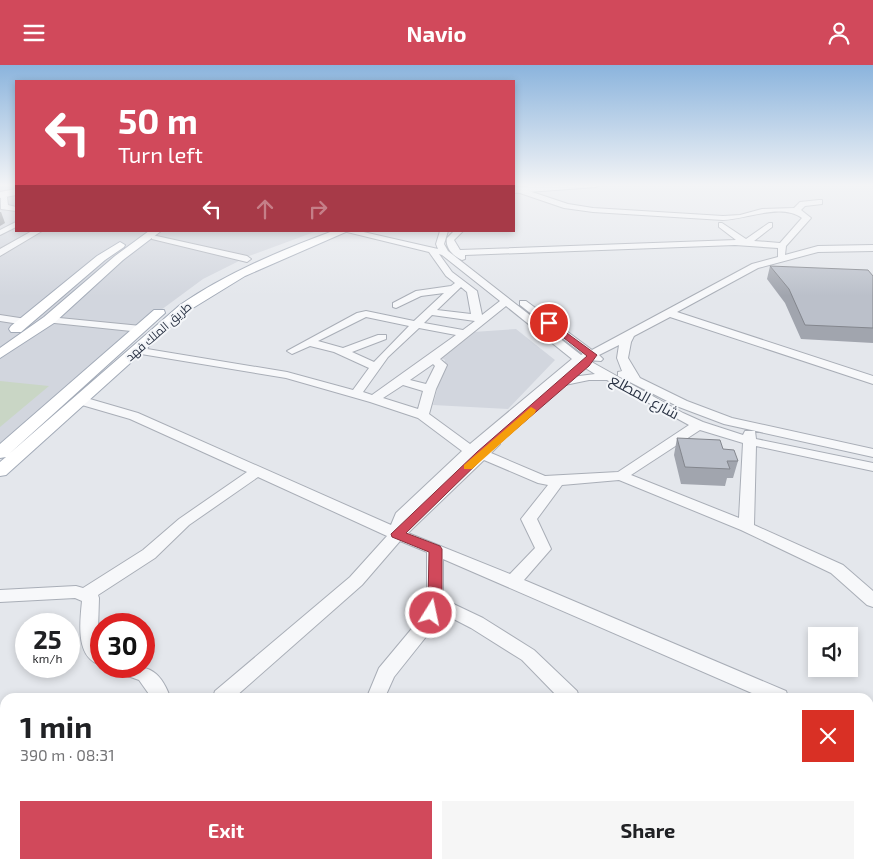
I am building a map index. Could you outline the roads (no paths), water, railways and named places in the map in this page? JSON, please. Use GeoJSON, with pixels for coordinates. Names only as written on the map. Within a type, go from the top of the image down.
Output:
{"type":"FeatureCollection","features":[{"type":"Feature","properties":{"kind":"main road","name":"طريق الملك فهد"},"geometry":{"type":"LineString","coordinates":[[6,447],[170,304],[209,279],[247,259],[321,232]]}},
{"type":"Feature","properties":{"kind":"main road","name":"طريق الملك فهد"},"geometry":{"type":"LineString","coordinates":[[0,471],[135,351],[208,290],[256,265],[340,232]]}},
{"type":"Feature","properties":{"kind":"main road"},"geometry":{"type":"LineString","coordinates":[[0,354],[49,320],[120,258],[150,235]]}},
{"type":"Feature","properties":{"kind":"main road"},"geometry":{"type":"LineString","coordinates":[[0,341],[26,322],[101,258],[150,235]]}},
{"type":"Feature","properties":{"kind":"main road"},"geometry":{"type":"LineString","coordinates":[[6,447],[30,444]]}},
{"type":"Feature","properties":{"kind":"street"},"geometry":{"type":"LineString","coordinates":[[781,258],[782,246],[803,221]]}},
{"type":"Feature","properties":{"kind":"street"},"geometry":{"type":"LineString","coordinates":[[0,233],[15,225]]}},
{"type":"Feature","properties":{"kind":"street"},"geometry":{"type":"LineString","coordinates":[[722,225],[747,244],[781,258]]}},
{"type":"Feature","properties":{"kind":"street"},"geometry":{"type":"LineString","coordinates":[[747,244],[769,225]]}},
{"type":"Feature","properties":{"kind":"street"},"geometry":{"type":"LineString","coordinates":[[0,243],[20,232]]}},
{"type":"Feature","properties":{"kind":"street"},"geometry":{"type":"LineString","coordinates":[[0,253],[36,232]]}},
{"type":"Feature","properties":{"kind":"street"},"geometry":{"type":"LineString","coordinates":[[150,235],[164,232]]}},
{"type":"Feature","properties":{"kind":"street"},"geometry":{"type":"LineString","coordinates":[[351,232],[445,253]]}},
{"type":"Feature","properties":{"kind":"street"},"geometry":{"type":"LineString","coordinates":[[444,232],[440,244],[445,253]]}},
{"type":"Feature","properties":{"kind":"street"},"geometry":{"type":"LineString","coordinates":[[458,232],[450,240],[456,253],[734,242],[782,246]]}},
{"type":"Feature","properties":{"kind":"street"},"geometry":{"type":"LineString","coordinates":[[150,235],[247,259]]}},
{"type":"Feature","properties":{"kind":"street"},"geometry":{"type":"LineString","coordinates":[[227,693],[356,581],[397,534],[476,453],[586,359],[755,266],[818,249],[873,248]]}},
{"type":"Feature","properties":{"kind":"street"},"geometry":{"type":"LineString","coordinates":[[432,250],[449,274],[472,291],[481,318]]}},
{"type":"Feature","properties":{"kind":"street","name":"شارع المطلع"},"geometry":{"type":"LineString","coordinates":[[445,253],[506,301],[611,378],[698,425],[873,453]]}},
{"type":"Feature","properties":{"kind":"street","name":"شارع المطلع"},"geometry":{"type":"LineString","coordinates":[[456,253],[586,359],[750,434],[873,467]]}},
{"type":"Feature","properties":{"kind":"street"},"geometry":{"type":"LineString","coordinates":[[449,274],[461,266]]}},
{"type":"Feature","properties":{"kind":"street"},"geometry":{"type":"LineString","coordinates":[[356,394],[374,366],[415,323],[461,282]]}},
{"type":"Feature","properties":{"kind":"street"},"geometry":{"type":"LineString","coordinates":[[396,305],[419,293],[452,289]]}},
{"type":"Feature","properties":{"kind":"street"},"geometry":{"type":"LineString","coordinates":[[374,399],[399,380],[433,359],[465,334],[481,318],[506,301]]}},
{"type":"Feature","properties":{"kind":"street"},"geometry":{"type":"LineString","coordinates":[[428,312],[481,318]]}},
{"type":"Feature","properties":{"kind":"street"},"geometry":{"type":"LineString","coordinates":[[669,313],[873,380]]}},
{"type":"Feature","properties":{"kind":"street"},"geometry":{"type":"LineString","coordinates":[[292,351],[361,315],[415,323],[465,334]]}},
{"type":"Feature","properties":{"kind":"street"},"geometry":{"type":"LineString","coordinates":[[0,318],[26,322]]}},
{"type":"Feature","properties":{"kind":"street"},"geometry":{"type":"LineString","coordinates":[[49,320],[141,329]]}},
{"type":"Feature","properties":{"kind":"street"},"geometry":{"type":"LineString","coordinates":[[629,336],[620,355],[623,366],[637,382]]}},
{"type":"Feature","properties":{"kind":"street"},"geometry":{"type":"LineString","coordinates":[[343,352],[382,337]]}},
{"type":"Feature","properties":{"kind":"street"},"geometry":{"type":"LineString","coordinates":[[309,342],[343,352],[374,366]]}},
{"type":"Feature","properties":{"kind":"street"},"geometry":{"type":"LineString","coordinates":[[135,351],[287,375],[374,399],[422,415],[476,453],[543,480],[558,481],[621,477],[746,527],[837,569],[873,601]]}},
{"type":"Feature","properties":{"kind":"street"},"geometry":{"type":"LineString","coordinates":[[422,415],[430,389],[441,365],[433,359]]}},
{"type":"Feature","properties":{"kind":"street"},"geometry":{"type":"LineString","coordinates":[[476,453],[565,381],[586,359]]}},
{"type":"Feature","properties":{"kind":"street"},"geometry":{"type":"LineString","coordinates":[[565,381],[589,377],[611,378]]}},
{"type":"Feature","properties":{"kind":"street"},"geometry":{"type":"LineString","coordinates":[[399,380],[430,389]]}},
{"type":"Feature","properties":{"kind":"street"},"geometry":{"type":"LineString","coordinates":[[79,400],[134,416],[397,534],[512,582],[754,693]]}},
{"type":"Feature","properties":{"kind":"street"},"geometry":{"type":"LineString","coordinates":[[621,477],[698,425]]}},
{"type":"Feature","properties":{"kind":"street"},"geometry":{"type":"LineString","coordinates":[[746,527],[750,434]]}},
{"type":"Feature","properties":{"kind":"street"},"geometry":{"type":"LineString","coordinates":[[86,594],[149,554],[184,522],[257,471]]}},
{"type":"Feature","properties":{"kind":"street"},"geometry":{"type":"LineString","coordinates":[[512,582],[543,549],[529,519],[558,481]]}},
{"type":"Feature","properties":{"kind":"street"},"geometry":{"type":"LineString","coordinates":[[378,693],[386,673],[427,623],[435,602],[435,549]]}},
{"type":"Feature","properties":{"kind":"street"},"geometry":{"type":"LineString","coordinates":[[0,596],[10,597],[76,592],[86,594],[91,598],[90,613]]}},
{"type":"Feature","properties":{"kind":"street"},"geometry":{"type":"LineString","coordinates":[[435,602],[477,623],[528,655],[566,693]]}},
{"type":"Feature","properties":{"kind":"street"},"geometry":{"type":"LineString","coordinates":[[90,618],[90,640]]}},
{"type":"Feature","properties":{"kind":"street"},"geometry":{"type":"LineString","coordinates":[[148,678],[158,693]]}}]}
